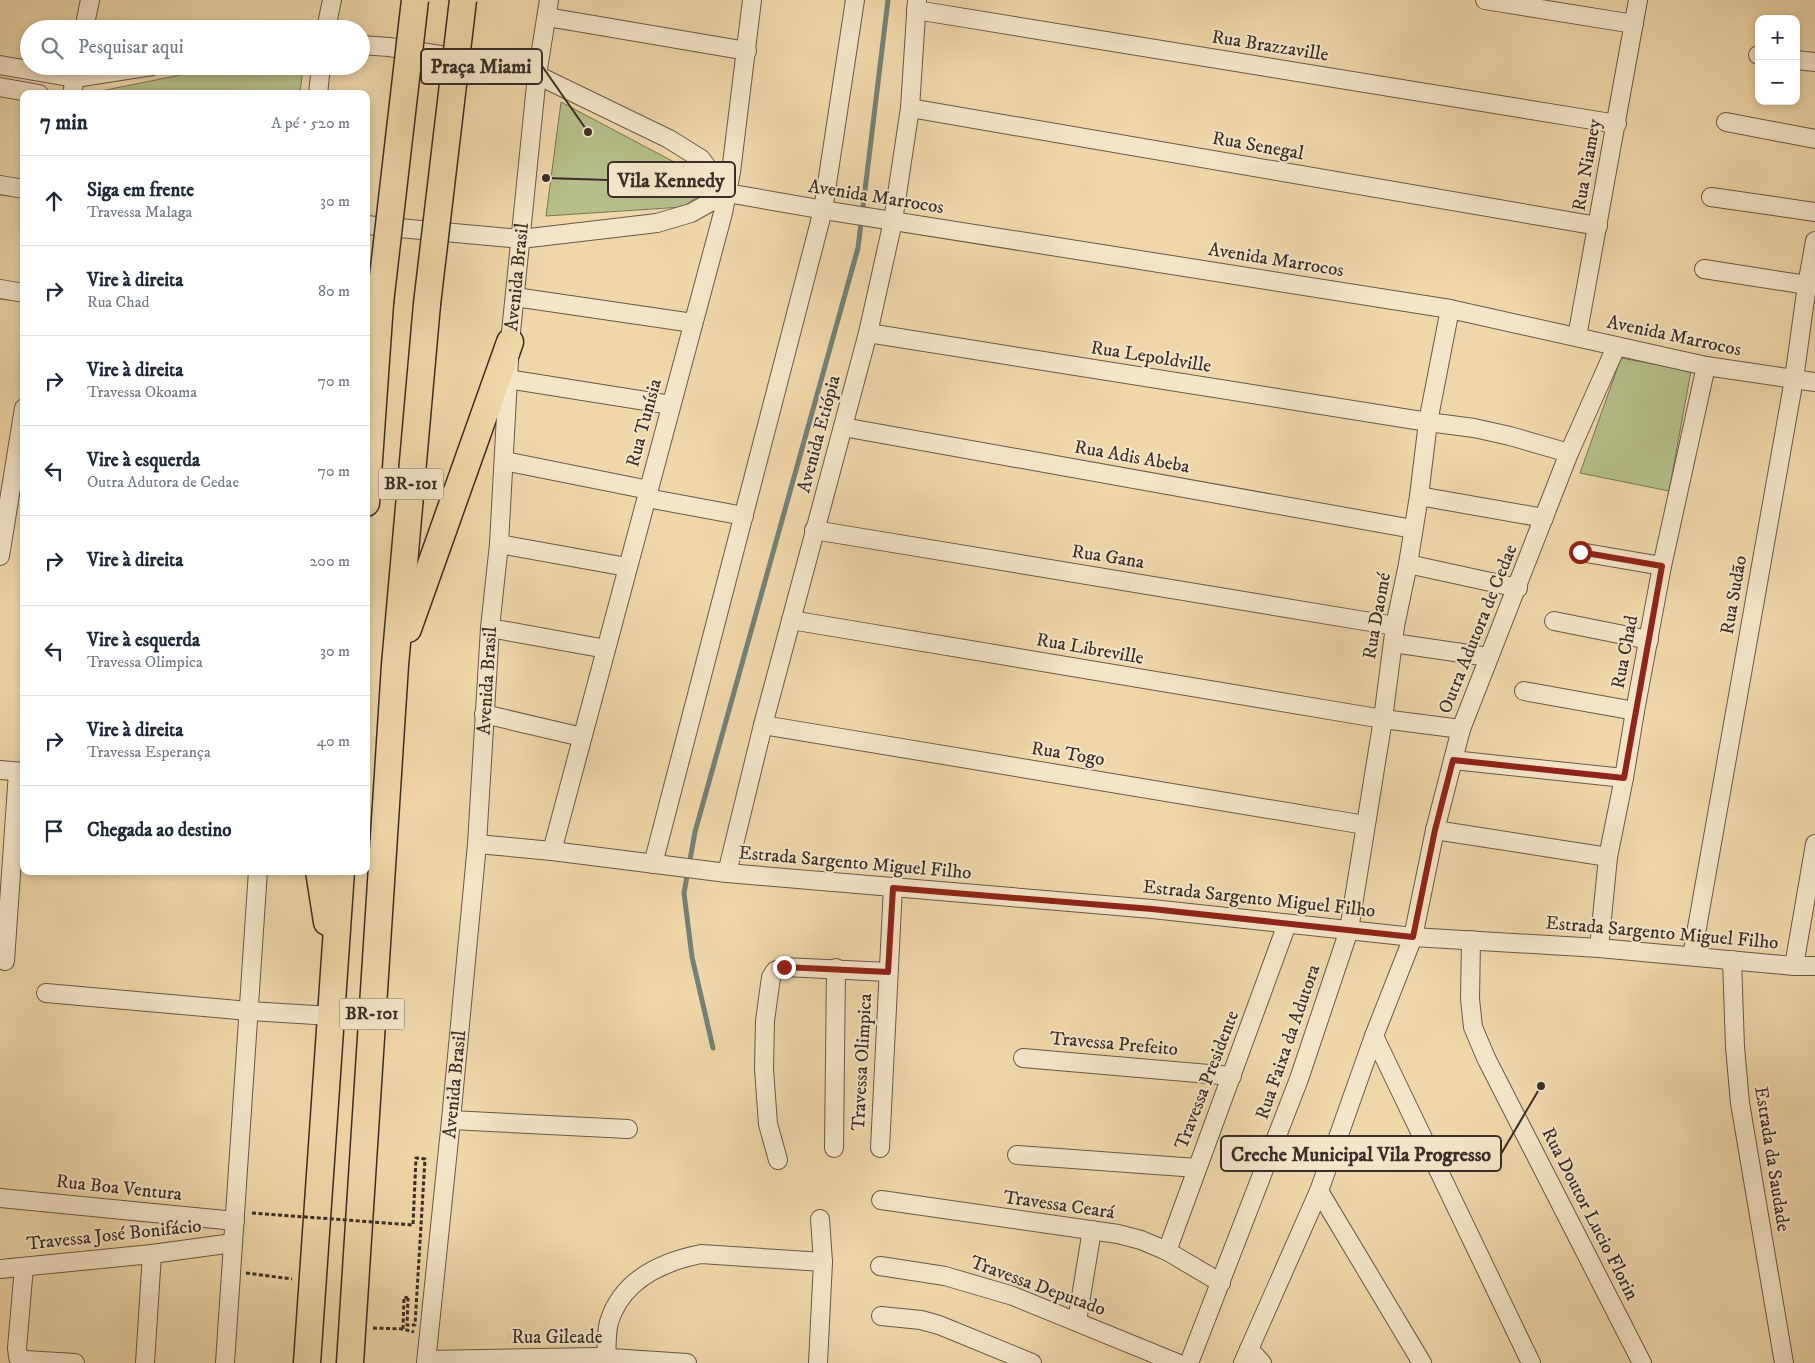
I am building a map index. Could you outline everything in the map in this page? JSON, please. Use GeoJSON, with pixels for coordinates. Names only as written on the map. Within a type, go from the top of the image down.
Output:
{"type":"FeatureCollection","features":[{"type":"Feature","properties":{"kind":"highway","name":"BR-101"},"geometry":{"type":"LineString","coordinates":[[370,446],[380,303],[415,0]]}},
{"type":"Feature","properties":{"kind":"highway","name":"BR-101"},"geometry":{"type":"LineString","coordinates":[[350,1363],[395,665],[427,304],[463,0]]}},
{"type":"Feature","properties":{"kind":"highway"},"geometry":{"type":"LineString","coordinates":[[395,665],[510,342]]}},
{"type":"Feature","properties":{"kind":"highway"},"geometry":{"type":"LineString","coordinates":[[320,875],[335,967]]}},
{"type":"Feature","properties":{"kind":"highway","name":"BR-101"},"geometry":{"type":"LineString","coordinates":[[307,1363],[341,875]]}},
{"type":"Feature","properties":{"kind":"street"},"geometry":{"type":"LineString","coordinates":[[86,20],[90,0]]}},
{"type":"Feature","properties":{"kind":"street"},"geometry":{"type":"LineString","coordinates":[[328,20],[332,0]]}},
{"type":"Feature","properties":{"kind":"street","name":"Rua Tunísia"},"geometry":{"type":"LineString","coordinates":[[552,851],[727,192],[752,0]]}},
{"type":"Feature","properties":{"kind":"street"},"geometry":{"type":"LineString","coordinates":[[477,844],[552,851],[653,864],[744,516],[830,211],[855,0]]}},
{"type":"Feature","properties":{"kind":"street"},"geometry":{"type":"LineString","coordinates":[[1485,0],[1634,24]]}},
{"type":"Feature","properties":{"kind":"street","name":"Rua Niamey"},"geometry":{"type":"LineString","coordinates":[[1577,337],[1638,0]]}},
{"type":"Feature","properties":{"kind":"street","name":"Avenida Etiópia"},"geometry":{"type":"LineString","coordinates":[[727,873],[763,725],[868,333],[886,220],[910,108],[917,5]]}},
{"type":"Feature","properties":{"kind":"street","name":"Rua Brazzaville"},"geometry":{"type":"LineString","coordinates":[[917,5],[1616,124]]}},
{"type":"Feature","properties":{"kind":"street"},"geometry":{"type":"LineString","coordinates":[[548,8],[746,51]]}},
{"type":"Feature","properties":{"kind":"street","name":"Avenida Brasil"},"geometry":{"type":"LineString","coordinates":[[427,1361],[477,844],[490,628],[499,544],[510,342],[537,75],[548,8]]}},
{"type":"Feature","properties":{"kind":"street"},"geometry":{"type":"LineString","coordinates":[[370,46],[479,61],[537,75],[669,139],[701,159],[727,192],[691,213],[657,223],[521,239],[370,225]]}},
{"type":"Feature","properties":{"kind":"street"},"geometry":{"type":"LineString","coordinates":[[1800,60],[1815,62]]}},
{"type":"Feature","properties":{"kind":"street"},"geometry":{"type":"LineString","coordinates":[[0,65],[20,69]]}},
{"type":"Feature","properties":{"kind":"street"},"geometry":{"type":"LineString","coordinates":[[54,75],[75,79],[99,75]]}},
{"type":"Feature","properties":{"kind":"street"},"geometry":{"type":"LineString","coordinates":[[318,90],[320,75]]}},
{"type":"Feature","properties":{"kind":"street"},"geometry":{"type":"LineString","coordinates":[[0,87],[20,91]]}},
{"type":"Feature","properties":{"kind":"street","name":"Rua Senegal"},"geometry":{"type":"LineString","coordinates":[[910,108],[1598,226]]}},
{"type":"Feature","properties":{"kind":"street"},"geometry":{"type":"LineString","coordinates":[[1726,122],[1815,139]]}},
{"type":"Feature","properties":{"kind":"street"},"geometry":{"type":"LineString","coordinates":[[0,185],[20,188]]}},
{"type":"Feature","properties":{"kind":"street","name":"Avenida Marrocos"},"geometry":{"type":"LineString","coordinates":[[727,192],[830,211],[1450,309],[1706,366],[1815,382]]}},
{"type":"Feature","properties":{"kind":"street"},"geometry":{"type":"LineString","coordinates":[[1711,197],[1815,212]]}},
{"type":"Feature","properties":{"kind":"street","name":"Rua Sudão"},"geometry":{"type":"LineString","coordinates":[[1692,956],[1794,379],[1815,241]]}},
{"type":"Feature","properties":{"kind":"street"},"geometry":{"type":"LineString","coordinates":[[1704,270],[1807,285]]}},
{"type":"Feature","properties":{"kind":"street"},"geometry":{"type":"LineString","coordinates":[[0,289],[20,292]]}},
{"type":"Feature","properties":{"kind":"street"},"geometry":{"type":"LineString","coordinates":[[515,297],[693,324]]}},
{"type":"Feature","properties":{"kind":"street","name":"Rua Daomé"},"geometry":{"type":"LineString","coordinates":[[1349,930],[1383,719],[1394,635],[1408,564],[1428,422],[1450,309]]}},
{"type":"Feature","properties":{"kind":"street","name":"Rua Lepoldville"},"geometry":{"type":"LineString","coordinates":[[868,333],[1474,428],[1569,453]]}},
{"type":"Feature","properties":{"kind":"street","name":"Outra Adutora de Cedae"},"geometry":{"type":"LineString","coordinates":[[1413,937],[1435,830],[1461,729],[1518,588],[1569,453],[1616,346]]}},
{"type":"Feature","properties":{"kind":"street","name":"Rua Chad"},"geometry":{"type":"LineString","coordinates":[[1599,948],[1608,857],[1662,566],[1706,366]]}},
{"type":"Feature","properties":{"kind":"street"},"geometry":{"type":"LineString","coordinates":[[507,379],[671,405]]}},
{"type":"Feature","properties":{"kind":"street","name":"Rua Adis Abeba"},"geometry":{"type":"LineString","coordinates":[[843,427],[1413,528]]}},
{"type":"Feature","properties":{"kind":"street"},"geometry":{"type":"LineString","coordinates":[[0,556],[20,433]]}},
{"type":"Feature","properties":{"kind":"street"},"geometry":{"type":"LineString","coordinates":[[504,461],[744,516]]}},
{"type":"Feature","properties":{"kind":"street"},"geometry":{"type":"LineString","coordinates":[[1418,496],[1544,518]]}},
{"type":"Feature","properties":{"kind":"street","name":"Rua Gana"},"geometry":{"type":"LineString","coordinates":[[814,530],[1394,635],[1489,656]]}},
{"type":"Feature","properties":{"kind":"street"},"geometry":{"type":"LineString","coordinates":[[499,544],[628,567]]}},
{"type":"Feature","properties":{"kind":"street"},"geometry":{"type":"LineString","coordinates":[[1580,552],[1662,566]]}},
{"type":"Feature","properties":{"kind":"street"},"geometry":{"type":"LineString","coordinates":[[1408,564],[1518,588]]}},
{"type":"Feature","properties":{"kind":"street","name":"Rua Libreville"},"geometry":{"type":"LineString","coordinates":[[791,620],[1383,719],[1461,729]]}},
{"type":"Feature","properties":{"kind":"street"},"geometry":{"type":"LineString","coordinates":[[1554,621],[1649,640]]}},
{"type":"Feature","properties":{"kind":"street"},"geometry":{"type":"LineString","coordinates":[[490,628],[606,649]]}},
{"type":"Feature","properties":{"kind":"street"},"geometry":{"type":"LineString","coordinates":[[1524,691],[1635,711]]}},
{"type":"Feature","properties":{"kind":"street"},"geometry":{"type":"LineString","coordinates":[[484,714],[582,737]]}},
{"type":"Feature","properties":{"kind":"street","name":"Rua Togo"},"geometry":{"type":"LineString","coordinates":[[763,725],[1365,825]]}},
{"type":"Feature","properties":{"kind":"street"},"geometry":{"type":"LineString","coordinates":[[1453,760],[1624,778]]}},
{"type":"Feature","properties":{"kind":"street"},"geometry":{"type":"LineString","coordinates":[[0,770],[20,772]]}},
{"type":"Feature","properties":{"kind":"street"},"geometry":{"type":"LineString","coordinates":[[5,961],[20,784]]}},
{"type":"Feature","properties":{"kind":"street"},"geometry":{"type":"LineString","coordinates":[[1435,830],[1608,857]]}},
{"type":"Feature","properties":{"kind":"street"},"geometry":{"type":"LineString","coordinates":[[1794,966],[1815,844]]}},
{"type":"Feature","properties":{"kind":"street","name":"Estrada Sargento Miguel Filho"},"geometry":{"type":"LineString","coordinates":[[653,864],[727,873],[893,888],[1152,909],[1413,937],[1599,948],[1794,966],[1815,966]]}},
{"type":"Feature","properties":{"kind":"street"},"geometry":{"type":"LineString","coordinates":[[225,1363],[258,875]]}},
{"type":"Feature","properties":{"kind":"street","name":"Travessa Olimpica"},"geometry":{"type":"LineString","coordinates":[[880,1148],[893,888]]}},
{"type":"Feature","properties":{"kind":"street","name":"Travessa Presidente"},"geometry":{"type":"LineString","coordinates":[[1167,1251],[1287,924]]}},
{"type":"Feature","properties":{"kind":"street","name":"Rua Faixa da Adutora"},"geometry":{"type":"LineString","coordinates":[[1189,1363],[1299,1079],[1349,930]]}},
{"type":"Feature","properties":{"kind":"street"},"geometry":{"type":"LineString","coordinates":[[1262,1363],[1246,1356],[1319,1190],[1374,1036],[1413,937]]}},
{"type":"Feature","properties":{"kind":"street","name":"Rua Doutor Lucio Florin"},"geometry":{"type":"LineString","coordinates":[[1471,940],[1470,999],[1473,1027],[1486,1058],[1642,1363]]}},
{"type":"Feature","properties":{"kind":"street","name":"Estrada da Saudade"},"geometry":{"type":"LineString","coordinates":[[1732,960],[1735,1047],[1740,1103],[1784,1363]]}},
{"type":"Feature","properties":{"kind":"street"},"geometry":{"type":"LineString","coordinates":[[778,1160],[768,1124],[764,1069],[766,1021],[771,977],[774,970],[784,967],[888,972]]}},
{"type":"Feature","properties":{"kind":"street"},"geometry":{"type":"LineString","coordinates":[[834,1148],[836,968]]}},
{"type":"Feature","properties":{"kind":"street"},"geometry":{"type":"LineString","coordinates":[[46,993],[249,1011],[331,1016]]}},
{"type":"Feature","properties":{"kind":"street"},"geometry":{"type":"LineString","coordinates":[[1374,1036],[1532,1363]]}},
{"type":"Feature","properties":{"kind":"street","name":"Travessa Prefeito"},"geometry":{"type":"LineString","coordinates":[[1023,1058],[1232,1076]]}},
{"type":"Feature","properties":{"kind":"street"},"geometry":{"type":"LineString","coordinates":[[451,1120],[628,1129]]}},
{"type":"Feature","properties":{"kind":"street"},"geometry":{"type":"LineString","coordinates":[[1017,1155],[1197,1168]]}},
{"type":"Feature","properties":{"kind":"street"},"geometry":{"type":"LineString","coordinates":[[1319,1190],[1422,1363]]}},
{"type":"Feature","properties":{"kind":"street","name":"Rua Boa Ventura"},"geometry":{"type":"LineString","coordinates":[[0,1198],[235,1221]]}},
{"type":"Feature","properties":{"kind":"street","name":"Travessa Ceará"},"geometry":{"type":"LineString","coordinates":[[881,1200],[1118,1234],[1141,1240],[1167,1251],[1221,1283]]}},
{"type":"Feature","properties":{"kind":"street"},"geometry":{"type":"LineString","coordinates":[[818,1363],[823,1262],[820,1219]]}},
{"type":"Feature","properties":{"kind":"street"},"geometry":{"type":"LineString","coordinates":[[1077,1322],[1092,1230]]}},
{"type":"Feature","properties":{"kind":"street","name":"Travessa José Bonifácio"},"geometry":{"type":"LineString","coordinates":[[0,1269],[152,1254],[233,1243]]}},
{"type":"Feature","properties":{"kind":"street"},"geometry":{"type":"LineString","coordinates":[[146,1359],[152,1254]]}},
{"type":"Feature","properties":{"kind":"street"},"geometry":{"type":"LineString","coordinates":[[599,1359],[609,1324],[622,1296],[632,1284],[648,1272],[663,1265],[701,1254],[823,1262]]}},
{"type":"Feature","properties":{"kind":"street","name":"Travessa Deputado"},"geometry":{"type":"LineString","coordinates":[[880,1266],[945,1276],[1013,1296],[1177,1363]]}},
{"type":"Feature","properties":{"kind":"street"},"geometry":{"type":"LineString","coordinates":[[24,1267],[17,1348],[18,1357],[21,1359],[75,1363]]}},
{"type":"Feature","properties":{"kind":"street"},"geometry":{"type":"LineString","coordinates":[[881,1316],[922,1320],[1032,1363]]}},
{"type":"Feature","properties":{"kind":"street","name":"Rua Gileade"},"geometry":{"type":"LineString","coordinates":[[427,1361],[599,1359],[687,1363]]}},
{"type":"Feature","properties":{"kind":"path"},"geometry":{"type":"LineString","coordinates":[[252,1213],[413,1225],[416,1158],[425,1159],[415,1325],[408,1325],[408,1298],[404,1297],[403,1329]]}},
{"type":"Feature","properties":{"kind":"path"},"geometry":{"type":"LineString","coordinates":[[232,1273],[313,1282]]}},
{"type":"Feature","properties":{"kind":"path"},"geometry":{"type":"LineString","coordinates":[[352,1326],[403,1329],[429,1336]]}},
{"type":"Feature","properties":{"kind":"green space"},"geometry":{"type":"Polygon","coordinates":[[[180,75],[302,75],[300,90],[106,90],[180,75]]]}},
{"type":"Feature","properties":{"kind":"green space"},"geometry":{"type":"Polygon","coordinates":[[[561,102],[676,163],[704,192],[683,207],[546,216],[561,102]]]}},
{"type":"Feature","properties":{"kind":"green space"},"geometry":{"type":"Polygon","coordinates":[[[1621,358],[1691,371],[1669,491],[1580,473],[1621,358]]]}},
{"type":"Feature","properties":{"kind":"waterway"},"geometry":{"type":"LineString","coordinates":[[713,1048],[692,957],[684,893],[695,832],[858,248],[888,0]]}},
{"type":"Feature","properties":{"kind":"place","name":"Praça Miami"},"geometry":{"type":"Point","coordinates":[588,132]}},
{"type":"Feature","properties":{"kind":"place","name":"Vila Kennedy"},"geometry":{"type":"Point","coordinates":[546,178]}},
{"type":"Feature","properties":{"kind":"place","name":"Creche Municipal Vila Progresso"},"geometry":{"type":"Point","coordinates":[1541,1086]}},
{"type":"Feature","properties":{"kind":"route"},"geometry":{"type":"LineString","coordinates":[[784,967],[888,972],[893,888],[1152,909],[1413,937],[1435,830],[1453,760],[1624,778],[1662,566],[1580,552]]}}]}
